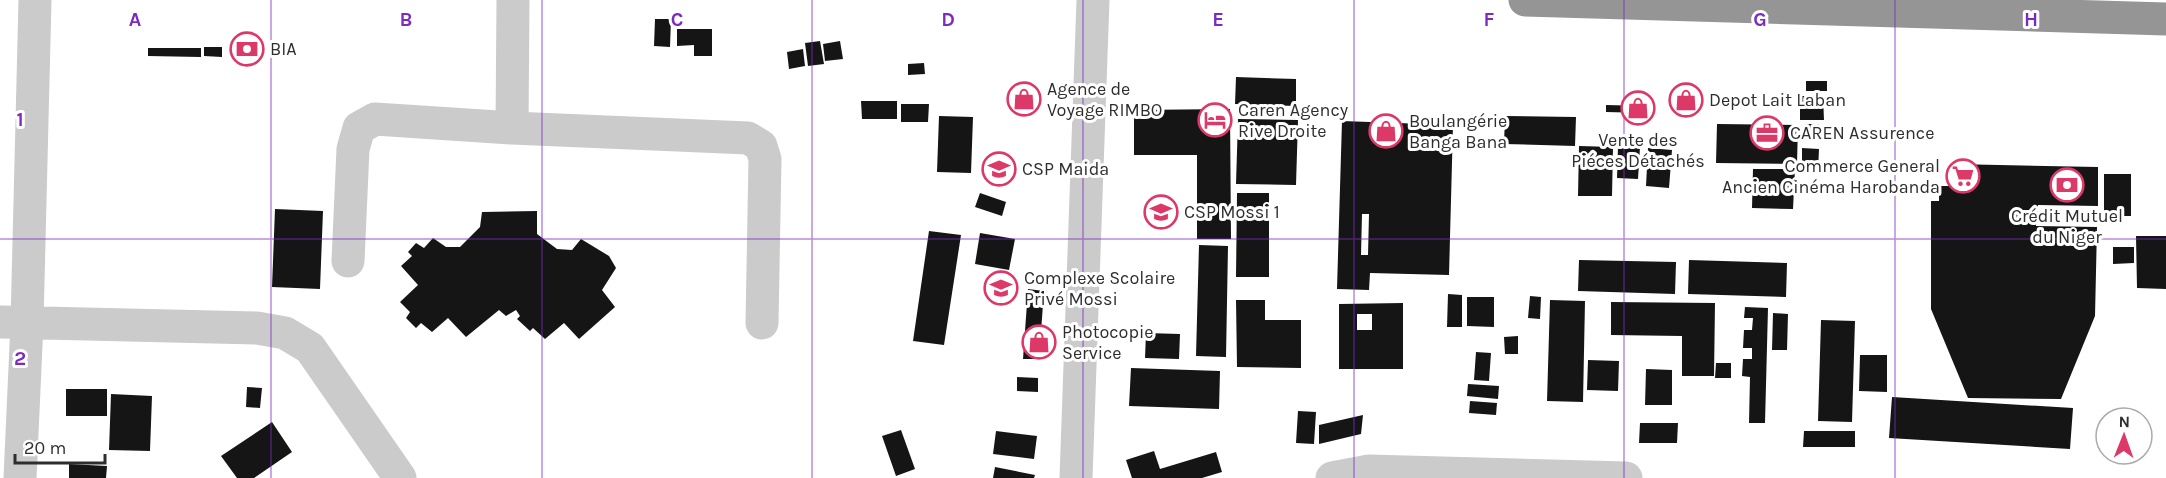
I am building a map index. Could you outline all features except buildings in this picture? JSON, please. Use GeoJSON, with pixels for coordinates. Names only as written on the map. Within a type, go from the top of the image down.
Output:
{"type":"FeatureCollection","features":[{"type":"Feature","properties":{"kind":"highway"},"geometry":{"type":"LineString","coordinates":[[1526,0],[2166,19]]}},
{"type":"Feature","properties":{"kind":"street"},"geometry":{"type":"LineString","coordinates":[[20,478],[14,322],[34,0]]}},
{"type":"Feature","properties":{"kind":"street"},"geometry":{"type":"LineString","coordinates":[[512,128],[513,0]]}},
{"type":"Feature","properties":{"kind":"street"},"geometry":{"type":"LineString","coordinates":[[1076,478],[1093,0]]}},
{"type":"Feature","properties":{"kind":"street"},"geometry":{"type":"LineString","coordinates":[[348,261],[353,149],[358,128],[375,119],[512,128],[748,138],[761,146],[765,159],[762,323]]}},
{"type":"Feature","properties":{"kind":"street"},"geometry":{"type":"LineString","coordinates":[[14,322],[258,328],[285,333],[310,348],[400,478]]}},
{"type":"Feature","properties":{"kind":"street"},"geometry":{"type":"LineString","coordinates":[[1332,478],[1369,471],[1626,478]]}},
{"type":"Feature","properties":{"kind":"place","name":"BIA"},"geometry":{"type":"Point","coordinates":[247,49]}},
{"type":"Feature","properties":{"kind":"place","name":"Agence de Voyage RIMBO"},"geometry":{"type":"Point","coordinates":[1024,99]}},
{"type":"Feature","properties":{"kind":"place","name":"Depot Lait Laban"},"geometry":{"type":"Point","coordinates":[1686,100]}},
{"type":"Feature","properties":{"kind":"place","name":"Vente des Piéces Détachés"},"geometry":{"type":"Point","coordinates":[1638,108]}},
{"type":"Feature","properties":{"kind":"place","name":"Caren Agency Rive Droite"},"geometry":{"type":"Point","coordinates":[1215,120]}},
{"type":"Feature","properties":{"kind":"place","name":"Boulangérie Banga Bana"},"geometry":{"type":"Point","coordinates":[1386,131]}},
{"type":"Feature","properties":{"kind":"place","name":"CAREN Assurence"},"geometry":{"type":"Point","coordinates":[1767,133]}},
{"type":"Feature","properties":{"kind":"place","name":"CSP Maida"},"geometry":{"type":"Point","coordinates":[999,169]}},
{"type":"Feature","properties":{"kind":"place","name":"Commerce General Ancien Cinéma Harobanda"},"geometry":{"type":"Point","coordinates":[1963,176]}},
{"type":"Feature","properties":{"kind":"place","name":"Crédit Mutuel du Niger"},"geometry":{"type":"Point","coordinates":[2067,185]}},
{"type":"Feature","properties":{"kind":"place","name":"CSP Mossi 1"},"geometry":{"type":"Point","coordinates":[1161,212]}},
{"type":"Feature","properties":{"kind":"place","name":"Complexe Scolaire Privé Mossi"},"geometry":{"type":"Point","coordinates":[1001,288]}},
{"type":"Feature","properties":{"kind":"place","name":"Photocopie Service"},"geometry":{"type":"Point","coordinates":[1039,342]}}]}
